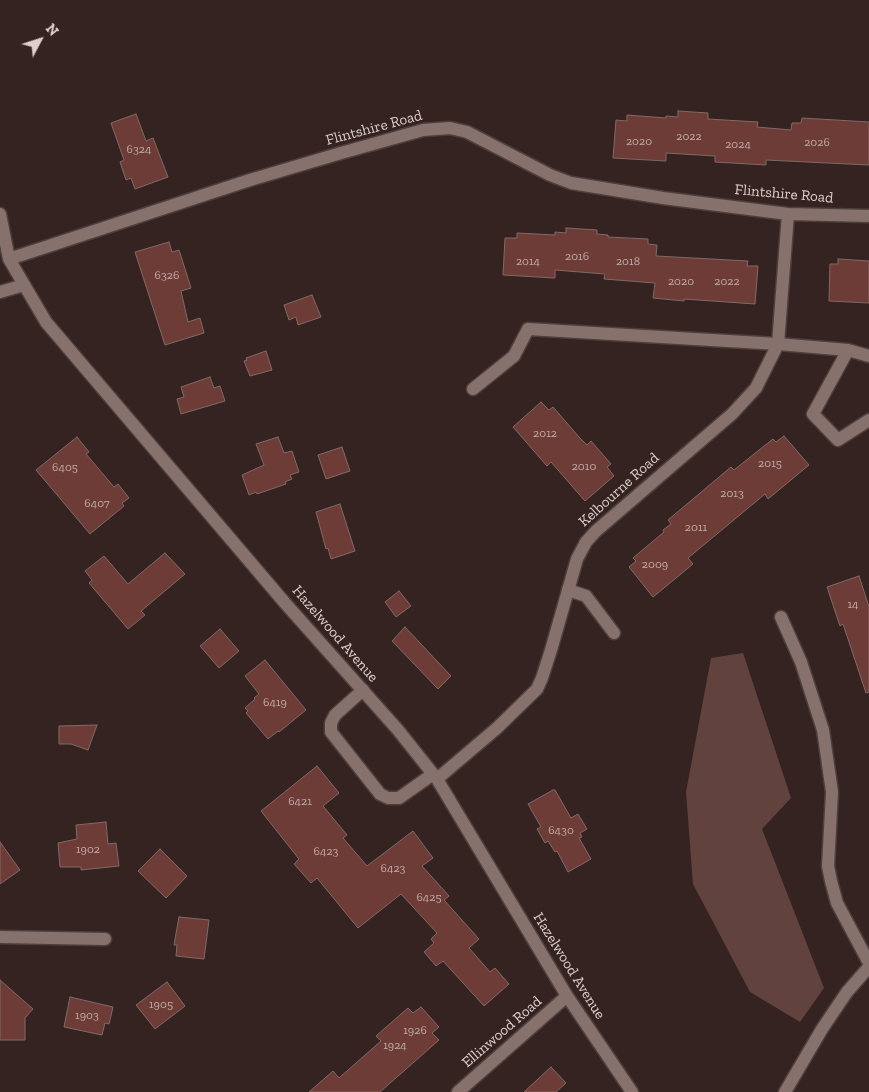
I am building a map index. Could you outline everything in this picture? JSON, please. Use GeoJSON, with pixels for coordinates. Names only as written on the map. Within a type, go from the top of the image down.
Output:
{"type":"FeatureCollection","features":[{"type":"Feature","properties":{"kind":"street","name":"Flintshire Road"},"geometry":{"type":"LineString","coordinates":[[9,259],[250,180],[423,130],[450,128],[467,132],[550,176],[571,184],[788,214],[869,216]]}},
{"type":"Feature","properties":{"kind":"street","name":"Hazelwood Avenue"},"geometry":{"type":"LineString","coordinates":[[0,214],[9,259],[46,322],[285,603],[398,730],[435,777],[567,996],[632,1092]]}},
{"type":"Feature","properties":{"kind":"street","name":"Kelbourne Road"},"geometry":{"type":"LineString","coordinates":[[363,690],[335,715],[331,723],[331,732],[380,794],[388,798],[399,798],[435,777],[497,728],[537,689],[545,669],[577,559],[586,542],[596,531],[725,420],[756,388],[778,344],[788,214]]}},
{"type":"Feature","properties":{"kind":"street"},"geometry":{"type":"LineString","coordinates":[[0,292],[24,285]]}},
{"type":"Feature","properties":{"kind":"street"},"geometry":{"type":"LineString","coordinates":[[473,388],[514,356],[528,329],[778,344],[848,350],[869,356]]}},
{"type":"Feature","properties":{"kind":"street"},"geometry":{"type":"LineString","coordinates":[[848,350],[813,414],[838,440],[869,420]]}},
{"type":"Feature","properties":{"kind":"street"},"geometry":{"type":"LineString","coordinates":[[568,590],[586,596],[614,633]]}},
{"type":"Feature","properties":{"kind":"street"},"geometry":{"type":"LineString","coordinates":[[781,617],[800,662],[823,730],[832,792],[828,866],[831,881],[837,903],[869,963]]}},
{"type":"Feature","properties":{"kind":"street"},"geometry":{"type":"LineString","coordinates":[[0,937],[105,939]]}},
{"type":"Feature","properties":{"kind":"street"},"geometry":{"type":"LineString","coordinates":[[785,1092],[822,1028],[847,992],[869,967]]}},
{"type":"Feature","properties":{"kind":"street","name":"Ellinwood Road"},"geometry":{"type":"LineString","coordinates":[[458,1092],[567,996]]}},
{"type":"Feature","properties":{"kind":"shaded area"},"geometry":{"type":"Polygon","coordinates":[[[743,653],[791,798],[762,829],[824,988],[800,1022],[750,992],[693,884],[686,792],[711,658],[743,653]]]}},
{"type":"Feature","properties":{"kind":"building"},"geometry":{"type":"Polygon","coordinates":[[[678,111],[708,113],[708,119],[758,122],[757,127],[791,130],[792,123],[801,123],[802,118],[869,122],[869,165],[766,160],[766,165],[715,162],[715,156],[666,153],[666,161],[613,158],[616,120],[627,121],[627,115],[678,117],[678,111]]]}},
{"type":"Feature","properties":{"kind":"building"},"geometry":{"type":"Polygon","coordinates":[[[136,114],[146,141],[153,138],[168,177],[135,189],[131,178],[126,180],[120,162],[124,160],[111,123],[136,114]]]}},
{"type":"Feature","properties":{"kind":"building"},"geometry":{"type":"Polygon","coordinates":[[[566,228],[597,230],[597,234],[608,235],[608,237],[648,239],[648,244],[657,245],[656,256],[748,261],[747,266],[758,266],[755,304],[653,298],[655,283],[604,279],[605,274],[555,270],[555,278],[503,275],[505,238],[517,238],[517,233],[555,235],[555,232],[566,233],[566,228]]]}},
{"type":"Feature","properties":{"kind":"building"},"geometry":{"type":"Polygon","coordinates":[[[169,242],[172,252],[179,250],[191,288],[181,291],[188,322],[200,318],[204,333],[165,345],[135,252],[169,242]]]}},
{"type":"Feature","properties":{"kind":"building"},"geometry":{"type":"Polygon","coordinates":[[[838,259],[869,261],[869,303],[829,301],[830,264],[838,264],[838,259]]]}},
{"type":"Feature","properties":{"kind":"building"},"geometry":{"type":"Polygon","coordinates":[[[312,295],[321,317],[298,325],[296,317],[289,320],[284,305],[312,295]]]}},
{"type":"Feature","properties":{"kind":"building"},"geometry":{"type":"Polygon","coordinates":[[[266,351],[272,370],[250,376],[244,361],[247,360],[246,358],[266,351]]]}},
{"type":"Feature","properties":{"kind":"building"},"geometry":{"type":"Polygon","coordinates":[[[210,377],[214,388],[220,386],[225,401],[181,414],[177,399],[184,397],[181,387],[210,377]]]}},
{"type":"Feature","properties":{"kind":"building"},"geometry":{"type":"Polygon","coordinates":[[[541,402],[549,410],[553,407],[587,445],[591,441],[611,464],[607,467],[614,476],[585,501],[551,462],[547,466],[513,427],[541,402]]]}},
{"type":"Feature","properties":{"kind":"building"},"geometry":{"type":"Polygon","coordinates":[[[784,436],[809,465],[768,499],[765,494],[688,558],[693,564],[653,597],[629,567],[636,561],[633,558],[664,532],[663,530],[671,524],[668,520],[731,467],[734,470],[773,439],[776,442],[784,436]]]}},
{"type":"Feature","properties":{"kind":"building"},"geometry":{"type":"Polygon","coordinates":[[[77,437],[89,452],[86,454],[114,487],[118,484],[129,498],[122,503],[124,506],[90,534],[36,470],[77,437]]]}},
{"type":"Feature","properties":{"kind":"building"},"geometry":{"type":"Polygon","coordinates":[[[278,437],[284,453],[292,451],[299,472],[290,475],[292,479],[285,482],[286,484],[249,495],[242,475],[264,465],[256,444],[278,437]]]}},
{"type":"Feature","properties":{"kind":"building"},"geometry":{"type":"Polygon","coordinates":[[[342,447],[350,471],[326,479],[318,455],[342,447]]]}},
{"type":"Feature","properties":{"kind":"building"},"geometry":{"type":"Polygon","coordinates":[[[340,504],[355,551],[331,559],[328,548],[326,549],[316,512],[340,504]]]}},
{"type":"Feature","properties":{"kind":"building"},"geometry":{"type":"Polygon","coordinates":[[[165,553],[185,574],[141,611],[145,615],[128,629],[89,583],[92,580],[85,571],[104,556],[128,584],[165,553]]]}},
{"type":"Feature","properties":{"kind":"building"},"geometry":{"type":"Polygon","coordinates":[[[859,576],[869,607],[869,692],[866,693],[843,624],[840,626],[827,587],[859,576]]]}},
{"type":"Feature","properties":{"kind":"building"},"geometry":{"type":"Polygon","coordinates":[[[399,591],[411,606],[396,617],[385,602],[399,591]]]}},
{"type":"Feature","properties":{"kind":"building"},"geometry":{"type":"Polygon","coordinates":[[[405,627],[451,676],[438,689],[392,641],[405,627]]]}},
{"type":"Feature","properties":{"kind":"building"},"geometry":{"type":"Polygon","coordinates":[[[220,629],[239,651],[219,668],[200,646],[220,629]]]}},
{"type":"Feature","properties":{"kind":"building"},"geometry":{"type":"Polygon","coordinates":[[[265,660],[306,710],[268,739],[246,713],[248,711],[245,708],[259,694],[245,676],[265,660]]]}},
{"type":"Feature","properties":{"kind":"building"},"geometry":{"type":"Polygon","coordinates":[[[97,725],[88,750],[71,744],[59,744],[59,726],[97,725]]]}},
{"type":"Feature","properties":{"kind":"building"},"geometry":{"type":"Polygon","coordinates":[[[317,766],[339,793],[323,806],[347,835],[343,838],[367,866],[413,831],[433,858],[422,866],[449,896],[444,900],[479,939],[469,948],[490,972],[495,968],[509,984],[484,1006],[443,961],[436,966],[424,952],[434,943],[431,939],[437,933],[401,894],[358,928],[317,878],[311,883],[294,864],[299,859],[261,811],[317,766]]]}},
{"type":"Feature","properties":{"kind":"building"},"geometry":{"type":"Polygon","coordinates":[[[555,790],[571,818],[578,814],[587,829],[580,833],[582,837],[579,838],[591,859],[568,872],[557,851],[555,852],[548,841],[545,843],[537,829],[541,827],[528,804],[555,790]]]}},
{"type":"Feature","properties":{"kind":"building"},"geometry":{"type":"Polygon","coordinates":[[[106,822],[108,844],[116,843],[119,866],[81,870],[81,867],[60,867],[58,843],[77,839],[76,825],[106,822]]]}},
{"type":"Feature","properties":{"kind":"building"},"geometry":{"type":"Polygon","coordinates":[[[0,842],[20,870],[0,884],[0,842]]]}},
{"type":"Feature","properties":{"kind":"building"},"geometry":{"type":"Polygon","coordinates":[[[160,849],[187,876],[166,898],[138,871],[160,849]]]}},
{"type":"Feature","properties":{"kind":"building"},"geometry":{"type":"Polygon","coordinates":[[[179,917],[209,920],[204,959],[176,956],[177,945],[174,945],[179,917]]]}},
{"type":"Feature","properties":{"kind":"building"},"geometry":{"type":"Polygon","coordinates":[[[0,980],[33,1009],[25,1018],[25,1040],[0,1040],[0,980]]]}},
{"type":"Feature","properties":{"kind":"building"},"geometry":{"type":"Polygon","coordinates":[[[167,982],[185,1006],[155,1029],[136,1005],[167,982]]]}},
{"type":"Feature","properties":{"kind":"building"},"geometry":{"type":"Polygon","coordinates":[[[70,997],[113,1007],[109,1024],[105,1023],[102,1035],[64,1027],[70,997]]]}},
{"type":"Feature","properties":{"kind":"building"},"geometry":{"type":"Polygon","coordinates":[[[421,1007],[439,1027],[432,1033],[439,1040],[380,1092],[309,1092],[333,1071],[339,1078],[381,1041],[376,1036],[408,1008],[413,1013],[421,1007]]]}},
{"type":"Feature","properties":{"kind":"building"},"geometry":{"type":"Polygon","coordinates":[[[551,1067],[566,1083],[556,1092],[524,1092],[551,1067]]]}}]}
